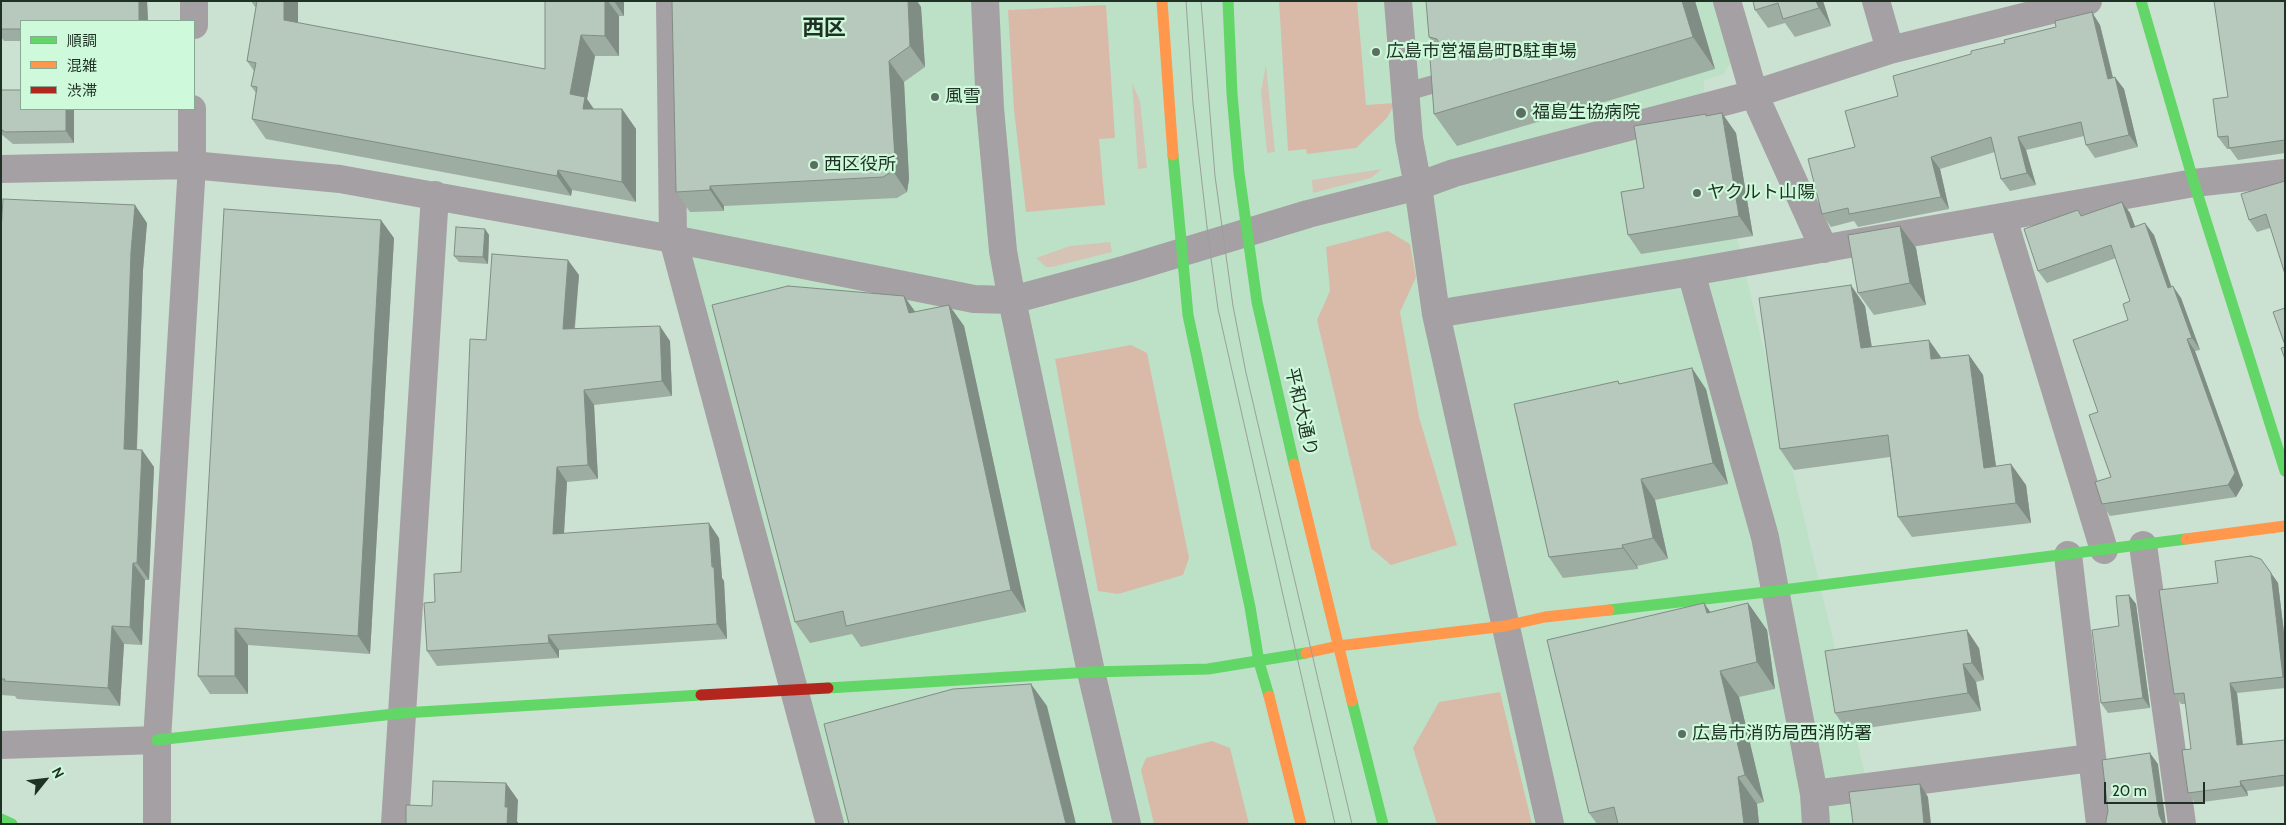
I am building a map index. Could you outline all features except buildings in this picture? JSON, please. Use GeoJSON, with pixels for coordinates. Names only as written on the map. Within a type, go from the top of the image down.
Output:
{"type":"FeatureCollection","features":[{"type":"Feature","properties":{"kind":"street"},"geometry":{"type":"LineString","coordinates":[[194,1],[194,20]]}},
{"type":"Feature","properties":{"kind":"street"},"geometry":{"type":"LineString","coordinates":[[670,1],[673,239],[830,824]]}},
{"type":"Feature","properties":{"kind":"street"},"geometry":{"type":"LineString","coordinates":[[985,1],[990,108],[1004,251],[1012,300],[1091,672],[1128,824]]}},
{"type":"Feature","properties":{"kind":"street"},"geometry":{"type":"LineString","coordinates":[[1162,1],[1167,91],[1188,315],[1250,606],[1259,662],[1275,716],[1301,824]]}},
{"type":"Feature","properties":{"kind":"street","name":"平和大通り"},"geometry":{"type":"LineString","coordinates":[[1228,1],[1233,104],[1239,173],[1258,302],[1338,646],[1383,824]]}},
{"type":"Feature","properties":{"kind":"street"},"geometry":{"type":"LineString","coordinates":[[1398,1],[1409,139],[1418,186],[1436,314],[1550,824]]}},
{"type":"Feature","properties":{"kind":"street"},"geometry":{"type":"LineString","coordinates":[[1727,1],[1754,94],[1824,249]]}},
{"type":"Feature","properties":{"kind":"street"},"geometry":{"type":"LineString","coordinates":[[1876,1],[1890,50]]}},
{"type":"Feature","properties":{"kind":"street"},"geometry":{"type":"LineString","coordinates":[[1,169],[192,165],[340,178],[673,239],[974,299],[1012,300],[1308,214],[1418,186],[1454,173],[1754,94],[1890,50],[2088,1]]}},
{"type":"Feature","properties":{"kind":"street"},"geometry":{"type":"LineString","coordinates":[[2141,1],[2194,184],[2285,471]]}},
{"type":"Feature","properties":{"kind":"street"},"geometry":{"type":"LineString","coordinates":[[157,824],[157,740],[192,165],[192,110]]}},
{"type":"Feature","properties":{"kind":"street"},"geometry":{"type":"LineString","coordinates":[[1436,314],[1691,272],[2194,184],[2285,173]]}},
{"type":"Feature","properties":{"kind":"street"},"geometry":{"type":"LineString","coordinates":[[395,824],[434,195]]}},
{"type":"Feature","properties":{"kind":"street"},"geometry":{"type":"LineString","coordinates":[[2003,218],[2104,550]]}},
{"type":"Feature","properties":{"kind":"street"},"geometry":{"type":"LineString","coordinates":[[1691,272],[1765,536],[1814,794],[1816,824]]}},
{"type":"Feature","properties":{"kind":"street"},"geometry":{"type":"LineString","coordinates":[[1,745],[157,740],[403,713],[1091,672],[1208,669],[1259,662],[1338,646],[1505,626],[1545,617],[1776,592],[2285,526]]}},
{"type":"Feature","properties":{"kind":"street"},"geometry":{"type":"LineString","coordinates":[[2143,545],[2182,824]]}},
{"type":"Feature","properties":{"kind":"street"},"geometry":{"type":"LineString","coordinates":[[2068,555],[2100,824]]}},
{"type":"Feature","properties":{"kind":"street"},"geometry":{"type":"LineString","coordinates":[[1814,794],[2091,758]]}},
{"type":"Feature","properties":{"kind":"street"},"geometry":{"type":"LineString","coordinates":[[1,819],[12,824]]}},
{"type":"Feature","properties":{"kind":"lane"},"geometry":{"type":"LineString","coordinates":[[1406,92],[1452,79]]}},
{"type":"Feature","properties":{"kind":"shaded area"},"geometry":{"type":"Polygon","coordinates":[[[660,1],[1714,1],[1732,60],[1724,74],[1704,80],[1704,100],[1877,824],[830,824],[660,211],[660,1]]]}},
{"type":"Feature","properties":{"kind":"shaded area"},"geometry":{"type":"Polygon","coordinates":[[[1279,1],[1357,1],[1366,105],[1395,103],[1387,118],[1356,148],[1307,154],[1306,149],[1288,151],[1279,1]]]}},
{"type":"Feature","properties":{"kind":"shaded area"},"geometry":{"type":"Polygon","coordinates":[[[1106,5],[1115,138],[1099,139],[1105,205],[1026,212],[1014,110],[1008,10],[1106,5]]]}},
{"type":"Feature","properties":{"kind":"shaded area"},"geometry":{"type":"Polygon","coordinates":[[[1266,65],[1275,152],[1267,153],[1261,92],[1266,65]]]}},
{"type":"Feature","properties":{"kind":"shaded area"},"geometry":{"type":"Polygon","coordinates":[[[1132,83],[1140,101],[1147,168],[1138,169],[1132,83]]]}},
{"type":"Feature","properties":{"kind":"shaded area"},"geometry":{"type":"Polygon","coordinates":[[[1382,169],[1371,178],[1313,193],[1312,180],[1382,169]]]}},
{"type":"Feature","properties":{"kind":"shaded area"},"geometry":{"type":"Polygon","coordinates":[[[1388,231],[1410,244],[1416,277],[1400,312],[1419,417],[1457,545],[1391,565],[1371,548],[1317,320],[1330,291],[1326,247],[1388,231]]]}},
{"type":"Feature","properties":{"kind":"shaded area"},"geometry":{"type":"Polygon","coordinates":[[[1110,242],[1112,252],[1052,267],[1046,267],[1036,258],[1070,246],[1110,242]]]}},
{"type":"Feature","properties":{"kind":"shaded area"},"geometry":{"type":"Polygon","coordinates":[[[1131,345],[1147,353],[1189,558],[1183,575],[1118,594],[1098,591],[1055,359],[1131,345]]]}},
{"type":"Feature","properties":{"kind":"shaded area"},"geometry":{"type":"Polygon","coordinates":[[[1500,692],[1532,824],[1437,824],[1413,748],[1439,702],[1500,692]]]}},
{"type":"Feature","properties":{"kind":"shaded area"},"geometry":{"type":"Polygon","coordinates":[[[1212,741],[1230,748],[1249,824],[1154,824],[1141,770],[1146,758],[1212,741]]]}},
{"type":"Feature","properties":{"kind":"tram line"},"geometry":{"type":"LineString","coordinates":[[1186,1],[1193,104],[1218,309],[1335,824]]}},
{"type":"Feature","properties":{"kind":"tram line"},"geometry":{"type":"LineString","coordinates":[[1201,1],[1215,176],[1233,306],[1246,373],[1352,824]]}},
{"type":"Feature","properties":{"kind":"traffic: fast"},"geometry":{"type":"LineString","coordinates":[[1228,1],[1232,94],[1239,173],[1257,302],[1294,464]]}},
{"type":"Feature","properties":{"kind":"traffic: fast"},"geometry":{"type":"LineString","coordinates":[[2141,1],[2194,183],[2285,471]]}},
{"type":"Feature","properties":{"kind":"traffic: fast"},"geometry":{"type":"LineString","coordinates":[[1173,155],[1188,315],[1250,607],[1259,662],[1269,696]]}},
{"type":"Feature","properties":{"kind":"traffic: fast"},"geometry":{"type":"LineString","coordinates":[[1609,610],[2186,539]]}},
{"type":"Feature","properties":{"kind":"traffic: fast"},"geometry":{"type":"LineString","coordinates":[[828,688],[1091,672],[1208,669],[1306,653]]}},
{"type":"Feature","properties":{"kind":"traffic: fast"},"geometry":{"type":"LineString","coordinates":[[157,740],[403,713],[701,695]]}},
{"type":"Feature","properties":{"kind":"traffic: fast"},"geometry":{"type":"LineString","coordinates":[[1352,701],[1383,824]]}},
{"type":"Feature","properties":{"kind":"traffic: fast"},"geometry":{"type":"LineString","coordinates":[[1,819],[12,824]]}},
{"type":"Feature","properties":{"kind":"traffic: slow"},"geometry":{"type":"LineString","coordinates":[[1162,1],[1173,155]]}},
{"type":"Feature","properties":{"kind":"traffic: slow"},"geometry":{"type":"LineString","coordinates":[[1294,464],[1352,701]]}},
{"type":"Feature","properties":{"kind":"traffic: slow"},"geometry":{"type":"LineString","coordinates":[[2186,539],[2285,526]]}},
{"type":"Feature","properties":{"kind":"traffic: slow"},"geometry":{"type":"LineString","coordinates":[[1306,653],[1338,646],[1505,626],[1545,617],[1609,610]]}},
{"type":"Feature","properties":{"kind":"traffic: slow"},"geometry":{"type":"LineString","coordinates":[[1269,696],[1301,824]]}},
{"type":"Feature","properties":{"kind":"traffic: jam"},"geometry":{"type":"LineString","coordinates":[[701,695],[828,688]]}},
{"type":"Feature","properties":{"kind":"place","name":"広島市営福島町B駐車場"},"geometry":{"type":"Point","coordinates":[1376,52]}},
{"type":"Feature","properties":{"kind":"place","name":"風雪"},"geometry":{"type":"Point","coordinates":[935,97]}},
{"type":"Feature","properties":{"kind":"place","name":"福島生協病院"},"geometry":{"type":"Point","coordinates":[1521,113]}},
{"type":"Feature","properties":{"kind":"place","name":"西区役所"},"geometry":{"type":"Point","coordinates":[814,165]}},
{"type":"Feature","properties":{"kind":"place","name":"ヤクルト山陽"},"geometry":{"type":"Point","coordinates":[1697,193]}},
{"type":"Feature","properties":{"kind":"place","name":"広島市消防局西消防署"},"geometry":{"type":"Point","coordinates":[1682,734]}},
{"type":"Feature","properties":{"kind":"district","name":"西区"},"geometry":{"type":"Point","coordinates":[824,29]}}]}
